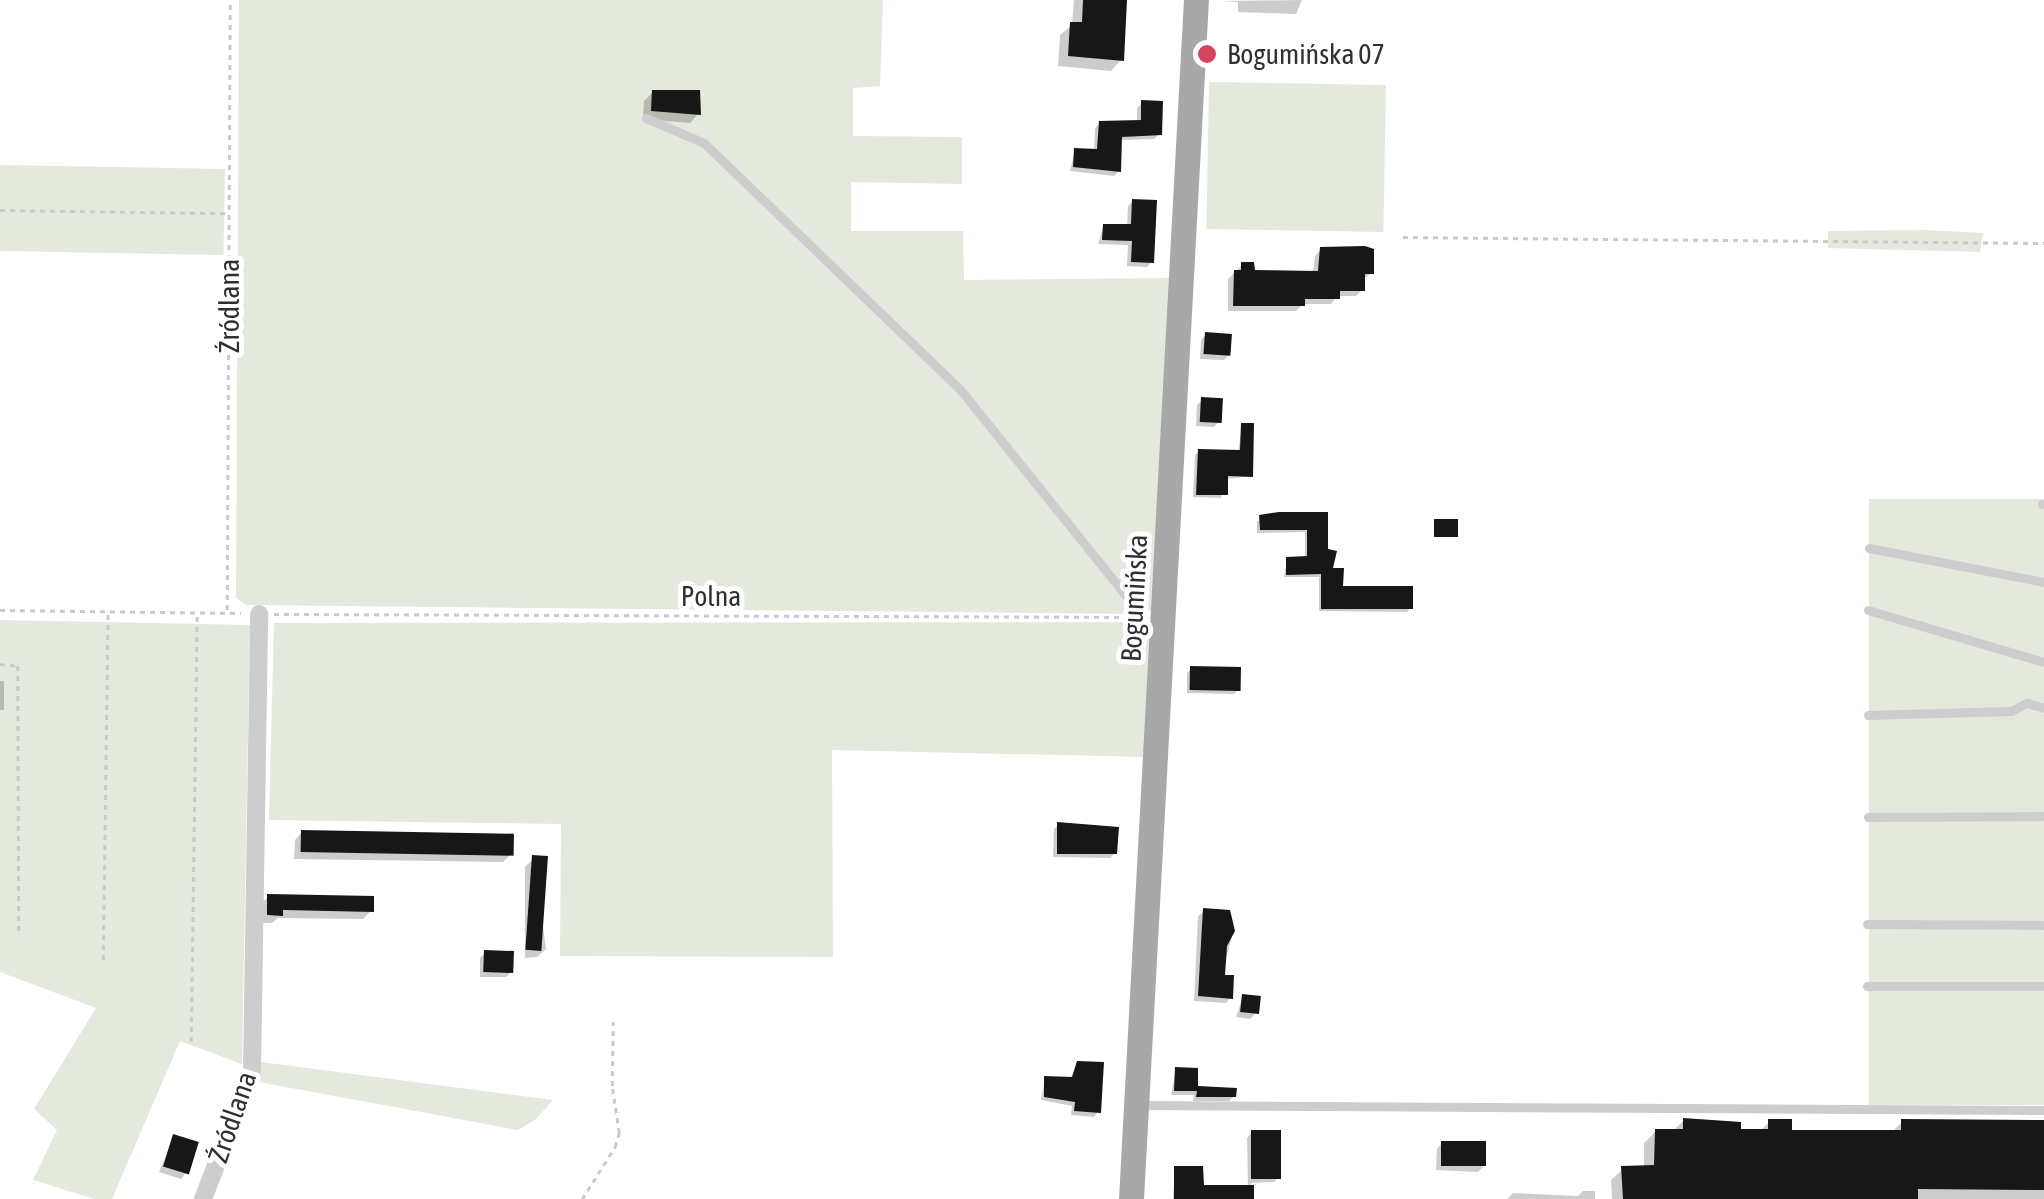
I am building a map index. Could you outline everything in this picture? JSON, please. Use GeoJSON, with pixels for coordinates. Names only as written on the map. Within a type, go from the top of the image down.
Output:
{"type":"FeatureCollection","features":[{"type":"Feature","properties":{"kind":"main road","name":"Bogumińska"},"geometry":{"type":"LineString","coordinates":[[1131,1199],[1196,0]]}},
{"type":"Feature","properties":{"kind":"street","name":"Źródlana"},"geometry":{"type":"LineString","coordinates":[[203,1199],[252,1072],[259,614]]}},
{"type":"Feature","properties":{"kind":"lane"},"geometry":{"type":"LineString","coordinates":[[646,118],[704,143],[958,388],[1142,617]]}},
{"type":"Feature","properties":{"kind":"lane"},"geometry":{"type":"LineString","coordinates":[[1868,548],[2044,582]]}},
{"type":"Feature","properties":{"kind":"lane"},"geometry":{"type":"LineString","coordinates":[[1868,610],[2044,662]]}},
{"type":"Feature","properties":{"kind":"lane"},"geometry":{"type":"LineString","coordinates":[[1868,715],[2011,711],[2027,703],[2044,708]]}},
{"type":"Feature","properties":{"kind":"lane"},"geometry":{"type":"LineString","coordinates":[[1868,817],[2044,816]]}},
{"type":"Feature","properties":{"kind":"lane"},"geometry":{"type":"LineString","coordinates":[[1867,924],[2044,925]]}},
{"type":"Feature","properties":{"kind":"lane"},"geometry":{"type":"LineString","coordinates":[[1867,986],[2044,986]]}},
{"type":"Feature","properties":{"kind":"lane"},"geometry":{"type":"LineString","coordinates":[[1136,1105],[2044,1110]]}},
{"type":"Feature","properties":{"kind":"path","name":"Źródlana"},"geometry":{"type":"LineString","coordinates":[[196,612],[227,612],[230,0]]}},
{"type":"Feature","properties":{"kind":"path"},"geometry":{"type":"LineString","coordinates":[[0,210],[229,213]]}},
{"type":"Feature","properties":{"kind":"path"},"geometry":{"type":"LineString","coordinates":[[1403,238],[2044,243]]}},
{"type":"Feature","properties":{"kind":"path"},"geometry":{"type":"LineString","coordinates":[[0,610],[196,612],[190,1042]]}},
{"type":"Feature","properties":{"kind":"path"},"geometry":{"type":"LineString","coordinates":[[103,960],[108,611]]}},
{"type":"Feature","properties":{"kind":"path","name":"Polna"},"geometry":{"type":"LineString","coordinates":[[259,614],[1142,617]]}},
{"type":"Feature","properties":{"kind":"path"},"geometry":{"type":"LineString","coordinates":[[0,664],[18,666],[19,936]]}},
{"type":"Feature","properties":{"kind":"path"},"geometry":{"type":"LineString","coordinates":[[582,1199],[615,1146],[618,1133],[612,1086],[613,1022]]}},
{"type":"Feature","properties":{"kind":"shaded area"},"geometry":{"type":"Polygon","coordinates":[[[239,0],[883,0],[880,86],[853,88],[853,136],[962,137],[962,184],[851,182],[851,231],[963,231],[964,280],[1171,278],[1151,610],[1138,614],[246,605],[236,598],[239,0]]]}},
{"type":"Feature","properties":{"kind":"shaded area"},"geometry":{"type":"Polygon","coordinates":[[[1209,82],[1386,85],[1383,232],[1206,229],[1209,82]]]}},
{"type":"Feature","properties":{"kind":"shaded area"},"geometry":{"type":"Polygon","coordinates":[[[0,165],[225,169],[223,255],[0,251],[0,165]]]}},
{"type":"Feature","properties":{"kind":"shaded area"},"geometry":{"type":"Polygon","coordinates":[[[1828,231],[1983,233],[1980,252],[1828,248],[1828,231]]]}},
{"type":"Feature","properties":{"kind":"shaded area"},"geometry":{"type":"Polygon","coordinates":[[[1869,499],[2044,499],[2044,1105],[1869,1105],[1869,499]]]}},
{"type":"Feature","properties":{"kind":"shaded area"},"geometry":{"type":"Polygon","coordinates":[[[0,620],[250,625],[242,1064],[180,1041],[112,1199],[95,1199],[33,1180],[57,1130],[34,1109],[96,1008],[0,972],[0,620]]]}},
{"type":"Feature","properties":{"kind":"shaded area"},"geometry":{"type":"Polygon","coordinates":[[[1153,622],[1146,757],[832,750],[833,957],[560,956],[561,824],[269,820],[274,623],[1153,622]]]}},
{"type":"Feature","properties":{"kind":"shaded area"},"geometry":{"type":"Polygon","coordinates":[[[261,1062],[553,1100],[536,1119],[518,1130],[259,1082],[261,1062]]]}},
{"type":"Feature","properties":{"kind":"building"},"geometry":{"type":"Polygon","coordinates":[[[1083,0],[1127,0],[1124,61],[1068,56],[1070,22],[1082,22],[1083,0]]]}},
{"type":"Feature","properties":{"kind":"building"},"geometry":{"type":"Polygon","coordinates":[[[652,90],[700,90],[701,115],[651,111],[652,90]]]}},
{"type":"Feature","properties":{"kind":"building"},"geometry":{"type":"Polygon","coordinates":[[[1141,100],[1163,101],[1162,135],[1122,137],[1121,172],[1073,167],[1074,148],[1097,149],[1099,121],[1141,120],[1141,100]]]}},
{"type":"Feature","properties":{"kind":"building"},"geometry":{"type":"Polygon","coordinates":[[[1132,199],[1157,200],[1154,263],[1131,262],[1132,241],[1102,240],[1103,224],[1131,224],[1132,199]]]}},
{"type":"Feature","properties":{"kind":"building"},"geometry":{"type":"Polygon","coordinates":[[[1320,247],[1374,249],[1374,274],[1365,274],[1365,291],[1340,291],[1340,299],[1305,299],[1305,306],[1233,306],[1234,270],[1241,270],[1241,262],[1254,262],[1255,270],[1318,271],[1320,247]]]}},
{"type":"Feature","properties":{"kind":"building"},"geometry":{"type":"Polygon","coordinates":[[[1205,332],[1232,334],[1230,356],[1203,354],[1205,332]]]}},
{"type":"Feature","properties":{"kind":"building"},"geometry":{"type":"Polygon","coordinates":[[[1201,397],[1223,398],[1222,423],[1200,422],[1201,397]]]}},
{"type":"Feature","properties":{"kind":"building"},"geometry":{"type":"Polygon","coordinates":[[[1241,423],[1254,423],[1253,477],[1228,476],[1228,495],[1196,495],[1198,449],[1240,450],[1241,423]]]}},
{"type":"Feature","properties":{"kind":"building"},"geometry":{"type":"Polygon","coordinates":[[[1328,512],[1328,549],[1337,551],[1333,568],[1344,568],[1343,586],[1413,586],[1413,609],[1321,609],[1321,574],[1286,575],[1286,557],[1307,556],[1307,530],[1260,530],[1259,515],[1328,512]]]}},
{"type":"Feature","properties":{"kind":"building"},"geometry":{"type":"Polygon","coordinates":[[[1434,519],[1458,519],[1458,537],[1434,537],[1434,519]]]}},
{"type":"Feature","properties":{"kind":"building"},"geometry":{"type":"Polygon","coordinates":[[[1190,666],[1241,667],[1241,691],[1190,690],[1190,666]]]}},
{"type":"Feature","properties":{"kind":"building"},"geometry":{"type":"Polygon","coordinates":[[[1057,822],[1119,827],[1117,854],[1057,854],[1057,822]]]}},
{"type":"Feature","properties":{"kind":"building"},"geometry":{"type":"Polygon","coordinates":[[[301,830],[514,834],[514,856],[301,852],[301,830]]]}},
{"type":"Feature","properties":{"kind":"building"},"geometry":{"type":"Polygon","coordinates":[[[532,855],[548,856],[541,951],[525,950],[532,855]]]}},
{"type":"Feature","properties":{"kind":"building"},"geometry":{"type":"Polygon","coordinates":[[[267,894],[374,896],[374,912],[283,910],[283,916],[267,915],[267,894]]]}},
{"type":"Feature","properties":{"kind":"building"},"geometry":{"type":"Polygon","coordinates":[[[1203,908],[1230,910],[1235,931],[1227,946],[1225,975],[1234,975],[1233,999],[1198,996],[1203,908]]]}},
{"type":"Feature","properties":{"kind":"building"},"geometry":{"type":"Polygon","coordinates":[[[484,950],[514,951],[513,973],[483,972],[484,950]]]}},
{"type":"Feature","properties":{"kind":"building"},"geometry":{"type":"Polygon","coordinates":[[[1242,994],[1261,996],[1259,1014],[1240,1012],[1242,994]]]}},
{"type":"Feature","properties":{"kind":"building"},"geometry":{"type":"Polygon","coordinates":[[[1077,1061],[1104,1062],[1101,1113],[1074,1111],[1075,1102],[1044,1097],[1044,1076],[1072,1077],[1077,1061]]]}},
{"type":"Feature","properties":{"kind":"building"},"geometry":{"type":"Polygon","coordinates":[[[1175,1067],[1198,1068],[1198,1086],[1237,1088],[1236,1097],[1196,1097],[1197,1091],[1174,1091],[1175,1067]]]}},
{"type":"Feature","properties":{"kind":"building"},"geometry":{"type":"Polygon","coordinates":[[[1683,1118],[1741,1122],[1741,1129],[1768,1129],[1768,1119],[1792,1119],[1792,1130],[1901,1130],[1901,1119],[2044,1120],[2044,1190],[1918,1189],[1918,1199],[1623,1199],[1621,1166],[1654,1165],[1655,1129],[1683,1129],[1683,1118]]]}},
{"type":"Feature","properties":{"kind":"building"},"geometry":{"type":"Polygon","coordinates":[[[1251,1130],[1281,1130],[1281,1179],[1251,1179],[1251,1130]]]}},
{"type":"Feature","properties":{"kind":"building"},"geometry":{"type":"Polygon","coordinates":[[[173,1134],[199,1142],[189,1174],[163,1167],[173,1134]]]}},
{"type":"Feature","properties":{"kind":"building"},"geometry":{"type":"Polygon","coordinates":[[[1441,1141],[1486,1141],[1486,1166],[1441,1166],[1441,1141]]]}},
{"type":"Feature","properties":{"kind":"building"},"geometry":{"type":"Polygon","coordinates":[[[1174,1166],[1203,1166],[1204,1185],[1254,1185],[1254,1199],[1174,1199],[1174,1166]]]}},
{"type":"Feature","properties":{"kind":"place","name":"Bogumińska 07"},"geometry":{"type":"Point","coordinates":[1207,54]}}]}
